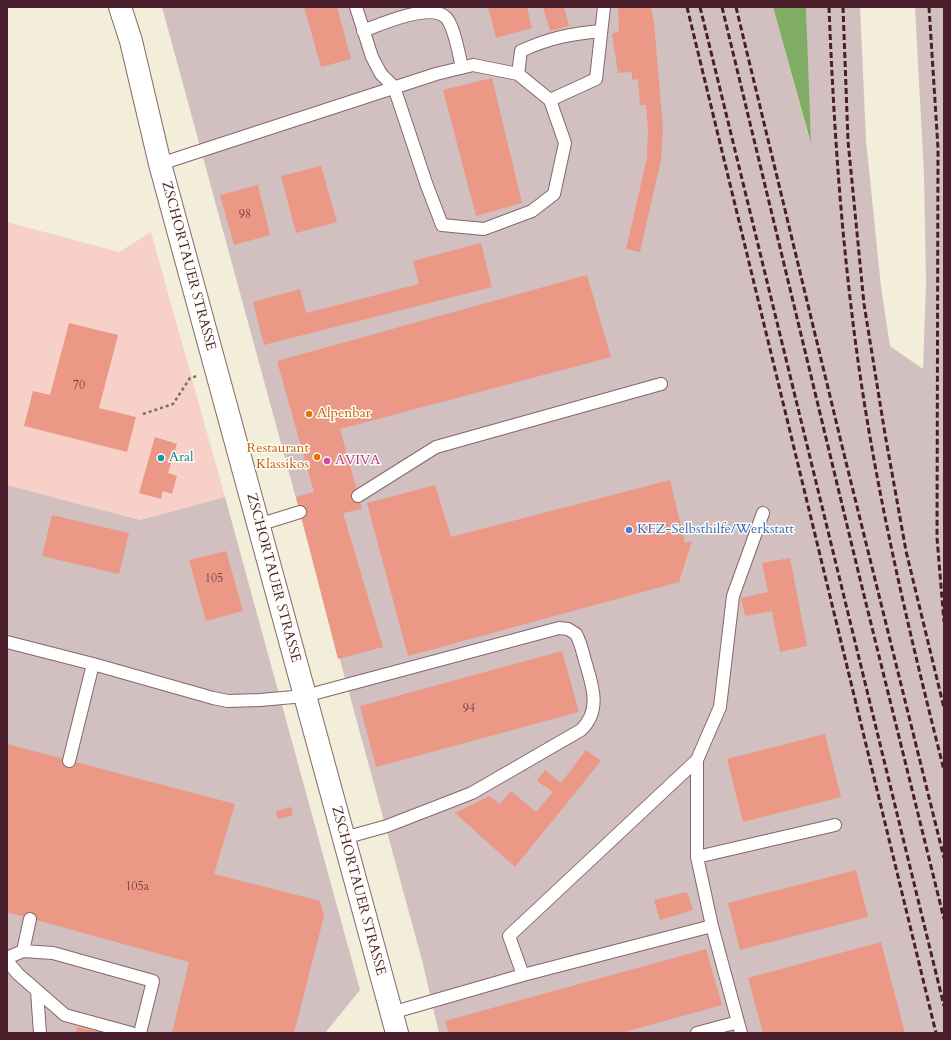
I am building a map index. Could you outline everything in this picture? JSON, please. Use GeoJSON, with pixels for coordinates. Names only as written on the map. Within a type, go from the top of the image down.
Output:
{"type":"FeatureCollection","features":[{"type":"Feature","properties":{"kind":"street","name":"ZSCHORTAUER STRASSE"},"geometry":{"type":"LineString","coordinates":[[120,7],[131,41],[160,164],[394,1023]]}},
{"type":"Feature","properties":{"kind":"lane"},"geometry":{"type":"LineString","coordinates":[[160,164],[394,87],[436,74],[473,65],[518,74],[550,100],[565,143],[554,194],[532,211],[484,228],[442,225],[426,183],[394,87],[380,74],[372,58],[356,7]]}},
{"type":"Feature","properties":{"kind":"lane"},"geometry":{"type":"LineString","coordinates":[[550,100],[596,78],[604,7]]}},
{"type":"Feature","properties":{"kind":"lane"},"geometry":{"type":"LineString","coordinates":[[363,31],[389,21],[423,12],[438,12],[447,19],[452,30],[462,68]]}},
{"type":"Feature","properties":{"kind":"lane"},"geometry":{"type":"LineString","coordinates":[[518,74],[521,51],[542,41],[570,34],[601,31]]}},
{"type":"Feature","properties":{"kind":"lane"},"geometry":{"type":"LineString","coordinates":[[358,496],[436,446],[661,384]]}},
{"type":"Feature","properties":{"kind":"lane"},"geometry":{"type":"LineString","coordinates":[[258,525],[300,512]]}},
{"type":"Feature","properties":{"kind":"lane"},"geometry":{"type":"LineString","coordinates":[[523,975],[509,936],[697,760],[720,707],[733,596],[763,513]]}},
{"type":"Feature","properties":{"kind":"lane"},"geometry":{"type":"LineString","coordinates":[[7,642],[228,701],[305,696],[564,628],[572,631],[579,639],[595,693],[590,719],[581,730],[472,793],[387,826],[344,838]]}},
{"type":"Feature","properties":{"kind":"lane"},"geometry":{"type":"LineString","coordinates":[[69,761],[93,664]]}},
{"type":"Feature","properties":{"kind":"lane"},"geometry":{"type":"LineString","coordinates":[[697,760],[697,857],[712,926],[739,1027],[697,1033]]}},
{"type":"Feature","properties":{"kind":"lane"},"geometry":{"type":"LineString","coordinates":[[697,857],[835,825]]}},
{"type":"Feature","properties":{"kind":"lane"},"geometry":{"type":"LineString","coordinates":[[22,951],[30,919]]}},
{"type":"Feature","properties":{"kind":"lane"},"geometry":{"type":"LineString","coordinates":[[394,1023],[523,975],[712,926]]}},
{"type":"Feature","properties":{"kind":"lane"},"geometry":{"type":"LineString","coordinates":[[7,958],[22,951],[53,953],[153,981],[140,1033]]}},
{"type":"Feature","properties":{"kind":"lane"},"geometry":{"type":"LineString","coordinates":[[7,962],[65,1016],[132,1033]]}},
{"type":"Feature","properties":{"kind":"lane"},"geometry":{"type":"LineString","coordinates":[[38,991],[40,1033]]}},
{"type":"Feature","properties":{"kind":"path"},"geometry":{"type":"LineString","coordinates":[[143,414],[173,404],[190,378],[217,372]]}},
{"type":"Feature","properties":{"kind":"shaded area"},"geometry":{"type":"Polygon","coordinates":[[[162,7],[773,7],[810,142],[806,7],[860,7],[866,140],[881,287],[890,346],[923,369],[926,283],[924,174],[915,7],[944,7],[944,1033],[439,1033],[422,960],[162,7]]]}},
{"type":"Feature","properties":{"kind":"shaded area"},"geometry":{"type":"Polygon","coordinates":[[[7,222],[119,252],[151,232],[225,497],[140,520],[7,485],[7,222]]]}},
{"type":"Feature","properties":{"kind":"shaded area"},"geometry":{"type":"Polygon","coordinates":[[[7,485],[140,520],[225,497],[360,990],[325,1033],[7,1033],[7,485]]]}},
{"type":"Feature","properties":{"kind":"green space"},"geometry":{"type":"Polygon","coordinates":[[[773,7],[806,7],[811,144],[773,7]]]}},
{"type":"Feature","properties":{"kind":"building"},"geometry":{"type":"Polygon","coordinates":[[[304,7],[337,7],[351,59],[321,67],[304,7]]]}},
{"type":"Feature","properties":{"kind":"building"},"geometry":{"type":"Polygon","coordinates":[[[488,7],[527,7],[532,28],[496,38],[488,7]]]}},
{"type":"Feature","properties":{"kind":"building"},"geometry":{"type":"Polygon","coordinates":[[[543,7],[564,7],[569,26],[550,31],[543,7]]]}},
{"type":"Feature","properties":{"kind":"building"},"geometry":{"type":"Polygon","coordinates":[[[618,7],[651,7],[654,23],[663,129],[661,160],[640,252],[626,249],[647,158],[648,130],[646,105],[640,105],[638,79],[632,80],[632,72],[618,73],[612,34],[619,31],[618,7]]]}},
{"type":"Feature","properties":{"kind":"building"},"geometry":{"type":"Polygon","coordinates":[[[492,78],[522,203],[476,216],[443,90],[492,78]]]}},
{"type":"Feature","properties":{"kind":"building"},"geometry":{"type":"Polygon","coordinates":[[[321,166],[337,222],[296,233],[281,176],[321,166]]]}},
{"type":"Feature","properties":{"kind":"building"},"geometry":{"type":"Polygon","coordinates":[[[258,185],[270,235],[234,245],[220,195],[258,185]]]}},
{"type":"Feature","properties":{"kind":"building"},"geometry":{"type":"Polygon","coordinates":[[[481,243],[492,287],[264,345],[253,302],[300,289],[306,313],[419,284],[413,261],[481,243]]]}},
{"type":"Feature","properties":{"kind":"building","name":"AVIVA"},"geometry":{"type":"Polygon","coordinates":[[[587,275],[611,357],[340,429],[362,509],[343,513],[383,647],[338,659],[296,497],[314,492],[277,361],[587,275]]]}},
{"type":"Feature","properties":{"kind":"building","name":"Aral"},"geometry":{"type":"Polygon","coordinates":[[[69,323],[118,335],[99,408],[136,417],[127,452],[24,426],[33,391],[50,395],[69,323]]]}},
{"type":"Feature","properties":{"kind":"building","name":"Aral"},"geometry":{"type":"Polygon","coordinates":[[[155,437],[177,444],[168,473],[177,476],[172,494],[163,491],[161,499],[139,493],[155,437]]]}},
{"type":"Feature","properties":{"kind":"building"},"geometry":{"type":"Polygon","coordinates":[[[670,480],[685,543],[692,541],[679,582],[408,656],[367,503],[435,485],[451,537],[670,480]]]}},
{"type":"Feature","properties":{"kind":"building"},"geometry":{"type":"Polygon","coordinates":[[[52,515],[129,533],[119,574],[42,556],[52,515]]]}},
{"type":"Feature","properties":{"kind":"building"},"geometry":{"type":"Polygon","coordinates":[[[226,551],[243,611],[206,621],[189,560],[226,551]]]}},
{"type":"Feature","properties":{"kind":"building"},"geometry":{"type":"Polygon","coordinates":[[[790,558],[807,646],[780,652],[772,611],[745,616],[741,598],[768,592],[762,563],[790,558]]]}},
{"type":"Feature","properties":{"kind":"building"},"geometry":{"type":"Polygon","coordinates":[[[562,651],[579,712],[376,767],[360,706],[562,651]]]}},
{"type":"Feature","properties":{"kind":"building"},"geometry":{"type":"Polygon","coordinates":[[[825,734],[841,797],[743,822],[727,759],[825,734]]]}},
{"type":"Feature","properties":{"kind":"building"},"geometry":{"type":"Polygon","coordinates":[[[7,744],[235,804],[214,874],[320,901],[324,916],[294,1033],[172,1033],[189,962],[7,912],[7,744]]]}},
{"type":"Feature","properties":{"kind":"building"},"geometry":{"type":"Polygon","coordinates":[[[586,750],[601,761],[515,867],[455,813],[489,796],[500,804],[511,791],[536,812],[553,792],[537,781],[545,770],[561,783],[586,750]]]}},
{"type":"Feature","properties":{"kind":"building"},"geometry":{"type":"Polygon","coordinates":[[[291,807],[293,815],[278,819],[276,811],[291,807]]]}},
{"type":"Feature","properties":{"kind":"building"},"geometry":{"type":"Polygon","coordinates":[[[856,870],[868,917],[740,950],[728,903],[856,870]]]}},
{"type":"Feature","properties":{"kind":"building"},"geometry":{"type":"Polygon","coordinates":[[[687,892],[693,910],[660,920],[654,900],[687,892]]]}},
{"type":"Feature","properties":{"kind":"building"},"geometry":{"type":"Polygon","coordinates":[[[881,942],[905,1033],[763,1033],[748,978],[881,942]]]}},
{"type":"Feature","properties":{"kind":"building"},"geometry":{"type":"Polygon","coordinates":[[[706,949],[722,1005],[621,1033],[449,1033],[445,1021],[706,949]]]}},
{"type":"Feature","properties":{"kind":"building"},"geometry":{"type":"Polygon","coordinates":[[[77,1027],[100,1032],[100,1033],[76,1033],[77,1027]]]}},
{"type":"Feature","properties":{"kind":"railway"},"geometry":{"type":"LineString","coordinates":[[687,7],[936,1033]]}},
{"type":"Feature","properties":{"kind":"railway"},"geometry":{"type":"LineString","coordinates":[[700,7],[944,1006]]}},
{"type":"Feature","properties":{"kind":"railway"},"geometry":{"type":"LineString","coordinates":[[722,7],[860,579],[944,919]]}},
{"type":"Feature","properties":{"kind":"railway"},"geometry":{"type":"LineString","coordinates":[[736,7],[843,450],[944,858]]}},
{"type":"Feature","properties":{"kind":"railway"},"geometry":{"type":"LineString","coordinates":[[829,7],[840,194],[851,306],[859,365],[878,481],[890,540],[902,597],[944,770]]}},
{"type":"Feature","properties":{"kind":"railway"},"geometry":{"type":"LineString","coordinates":[[843,7],[848,141],[864,304],[906,551],[944,708]]}},
{"type":"Feature","properties":{"kind":"railway"},"geometry":{"type":"LineString","coordinates":[[929,7],[938,148],[937,538],[944,622]]}},
{"type":"Feature","properties":{"kind":"place","name":"Alpenbar"},"geometry":{"type":"Point","coordinates":[309,414]}},
{"type":"Feature","properties":{"kind":"place","name":"Restaurant Klassikos"},"geometry":{"type":"Point","coordinates":[317,457]}},
{"type":"Feature","properties":{"kind":"place","name":"Aral"},"geometry":{"type":"Point","coordinates":[161,458]}},
{"type":"Feature","properties":{"kind":"place","name":"AVIVA"},"geometry":{"type":"Point","coordinates":[327,461]}},
{"type":"Feature","properties":{"kind":"place","name":"KFZ-Selbsthilfe/Werkstatt"},"geometry":{"type":"Point","coordinates":[629,530]}}]}
